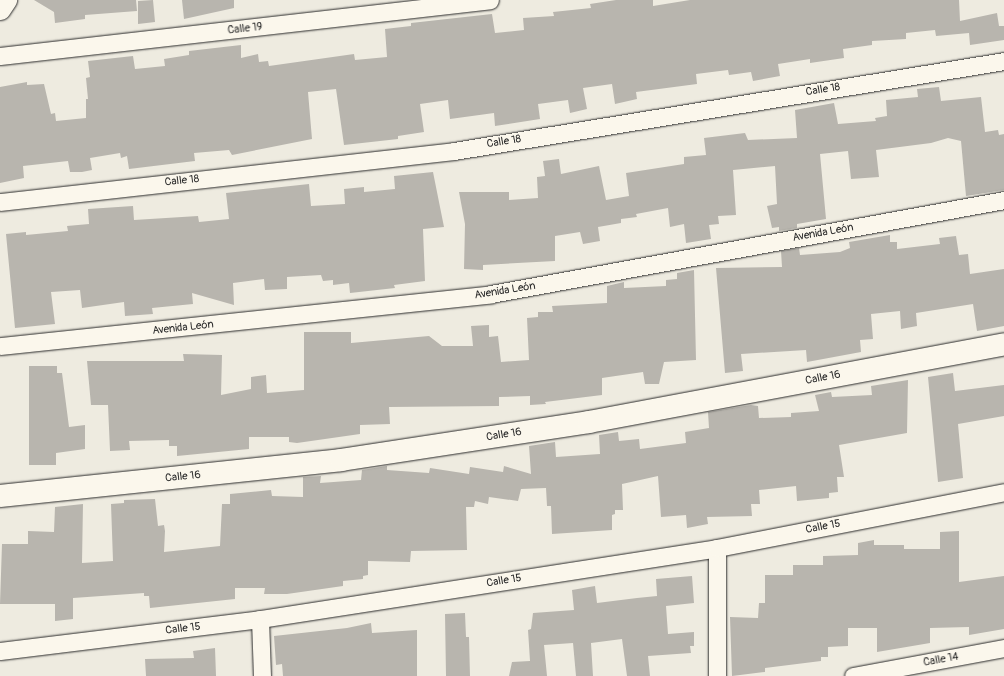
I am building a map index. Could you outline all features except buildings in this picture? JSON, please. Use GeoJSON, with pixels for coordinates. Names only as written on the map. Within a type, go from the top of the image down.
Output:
{"type":"FeatureCollection","features":[{"type":"Feature","properties":{"kind":"street"},"geometry":{"type":"LineString","coordinates":[[0,9],[6,0]]}},
{"type":"Feature","properties":{"kind":"street","name":"Calle 19"},"geometry":{"type":"LineString","coordinates":[[0,56],[490,0]]}},
{"type":"Feature","properties":{"kind":"street","name":"Calle 18"},"geometry":{"type":"LineString","coordinates":[[0,202],[454,150],[1004,61]]}},
{"type":"Feature","properties":{"kind":"street","name":"Avenida León"},"geometry":{"type":"LineString","coordinates":[[0,346],[491,294],[1004,200]]}},
{"type":"Feature","properties":{"kind":"street","name":"Calle 16"},"geometry":{"type":"LineString","coordinates":[[0,496],[341,460],[589,422],[1004,344]]}},
{"type":"Feature","properties":{"kind":"street","name":"Calle 15"},"geometry":{"type":"LineString","coordinates":[[0,651],[260,619],[717,548],[1004,492]]}},
{"type":"Feature","properties":{"kind":"street"},"geometry":{"type":"LineString","coordinates":[[717,548],[717,676]]}},
{"type":"Feature","properties":{"kind":"street"},"geometry":{"type":"LineString","coordinates":[[260,619],[262,676]]}},
{"type":"Feature","properties":{"kind":"street","name":"Calle 14"},"geometry":{"type":"LineString","coordinates":[[853,676],[1004,648]]}}]}
